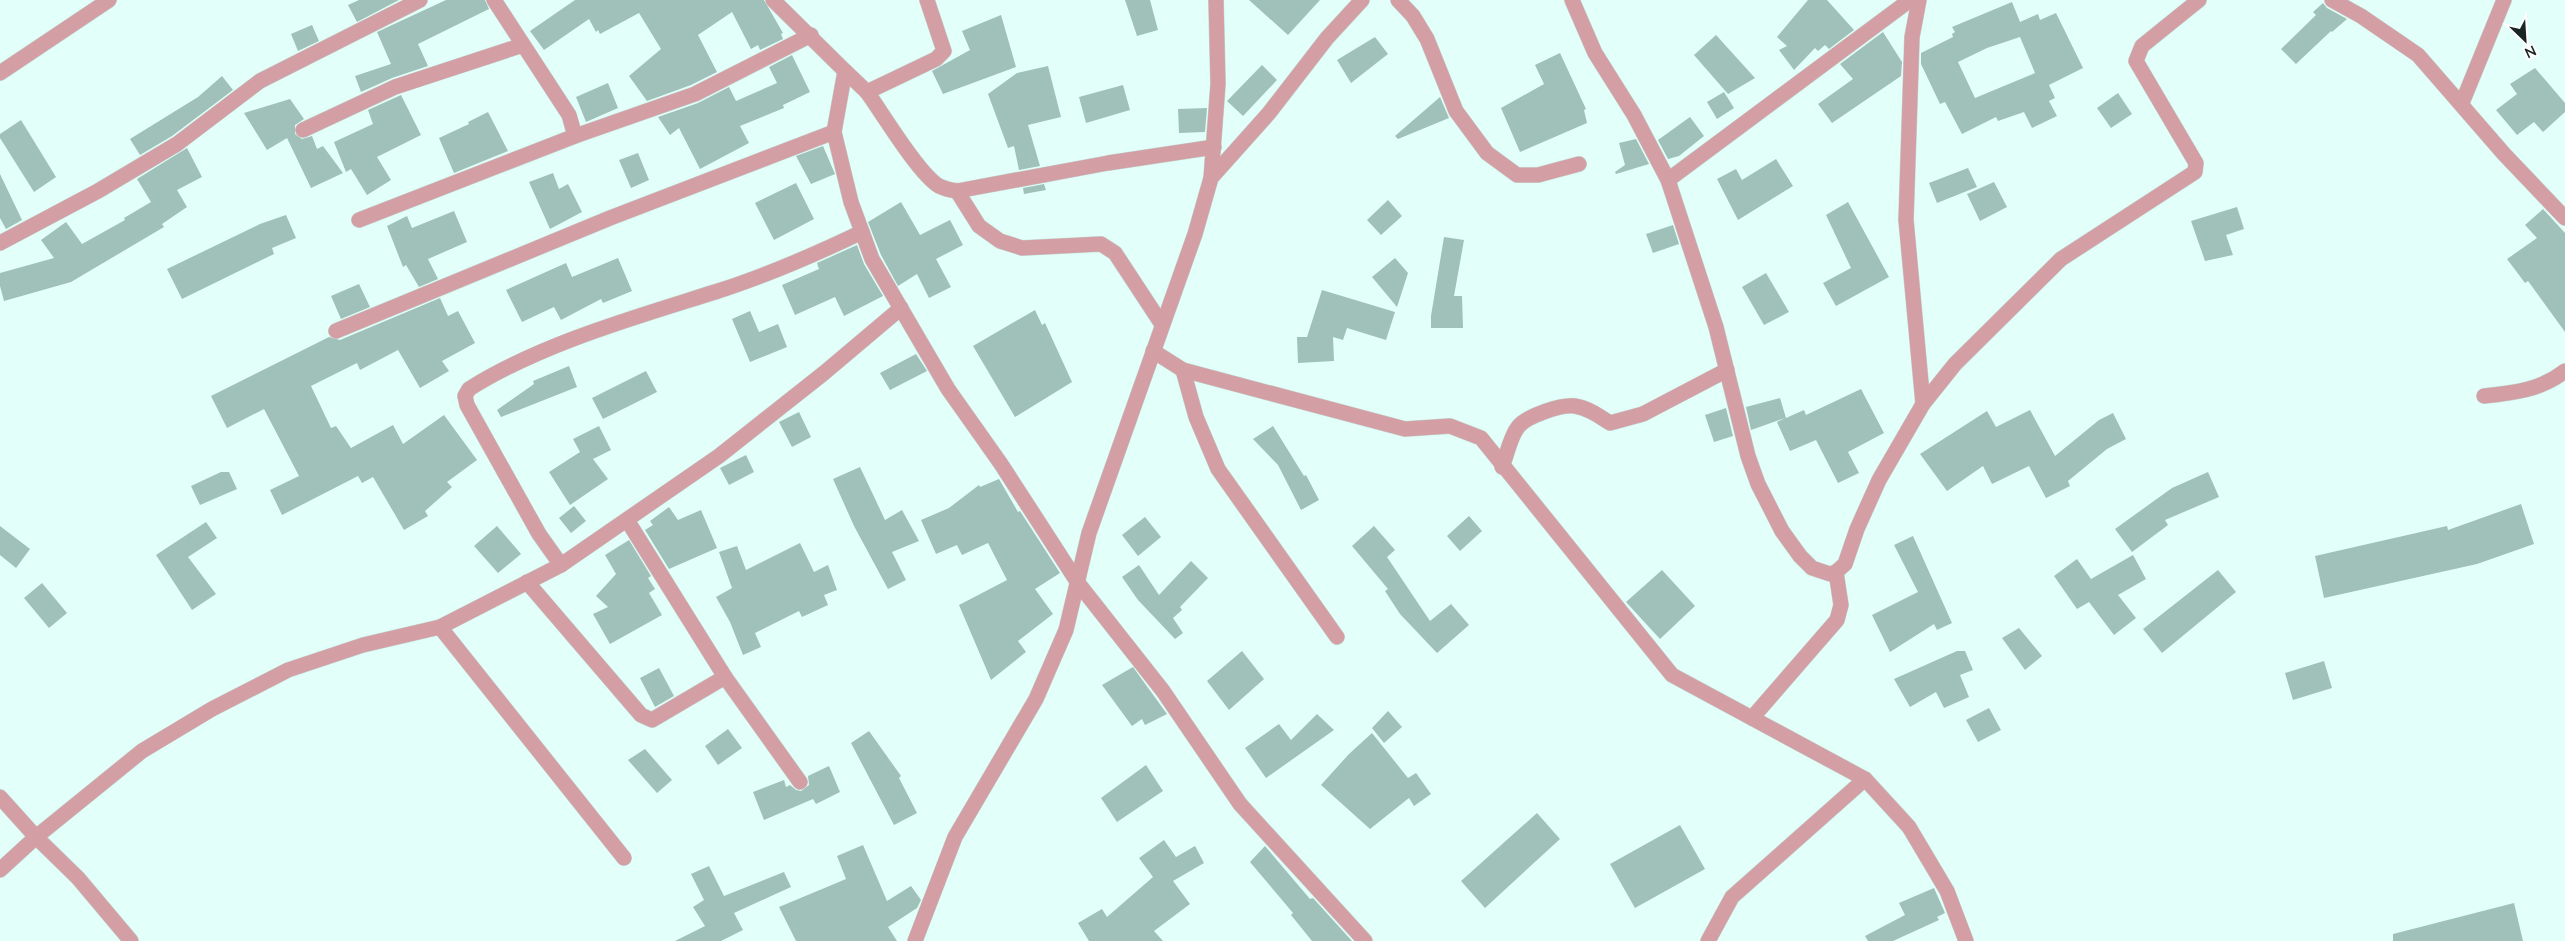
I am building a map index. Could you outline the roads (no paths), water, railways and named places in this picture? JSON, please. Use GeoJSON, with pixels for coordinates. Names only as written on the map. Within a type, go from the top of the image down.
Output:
{"type":"FeatureCollection","features":[{"type":"Feature","properties":{"kind":"street"},"geometry":{"type":"LineString","coordinates":[[0,73],[109,0]]}},
{"type":"Feature","properties":{"kind":"street"},"geometry":{"type":"LineString","coordinates":[[0,243],[98,192],[177,144],[260,81],[420,0]]}},
{"type":"Feature","properties":{"kind":"street"},"geometry":{"type":"LineString","coordinates":[[494,0],[569,115],[575,136]]}},
{"type":"Feature","properties":{"kind":"street"},"geometry":{"type":"LineString","coordinates":[[773,0],[811,35],[867,92],[915,160],[937,185],[947,190],[957,191],[1108,163],[1214,147]]}},
{"type":"Feature","properties":{"kind":"street"},"geometry":{"type":"LineString","coordinates":[[867,92],[936,59],[944,51],[927,0]]}},
{"type":"Feature","properties":{"kind":"street"},"geometry":{"type":"LineString","coordinates":[[915,941],[955,837],[1036,700],[1066,630],[1089,533],[1153,351],[1161,323],[1195,234],[1211,178],[1214,147],[1218,84],[1216,0]]}},
{"type":"Feature","properties":{"kind":"street"},"geometry":{"type":"LineString","coordinates":[[1211,178],[1268,113],[1327,38],[1362,0]]}},
{"type":"Feature","properties":{"kind":"street"},"geometry":{"type":"LineString","coordinates":[[1398,0],[1413,16],[1427,39],[1456,110],[1487,153],[1517,175],[1538,175],[1579,164]]}},
{"type":"Feature","properties":{"kind":"street"},"geometry":{"type":"LineString","coordinates":[[1572,0],[1595,53],[1634,115],[1668,180],[1696,260],[1727,370],[1748,456],[1758,484],[1782,531],[1812,568],[1830,574],[1836,572],[1845,564],[1857,529],[1879,480],[1923,404],[1955,364],[2061,259],[2195,172],[2196,163],[2136,61],[2142,46],[2199,0]]}},
{"type":"Feature","properties":{"kind":"street"},"geometry":{"type":"LineString","coordinates":[[1668,180],[1910,0]]}},
{"type":"Feature","properties":{"kind":"street"},"geometry":{"type":"LineString","coordinates":[[1919,0],[1912,37],[1906,220],[1923,404]]}},
{"type":"Feature","properties":{"kind":"street"},"geometry":{"type":"LineString","coordinates":[[2332,0],[2361,16],[2418,55],[2462,103],[2504,154],[2565,218]]}},
{"type":"Feature","properties":{"kind":"street"},"geometry":{"type":"LineString","coordinates":[[2462,103],[2504,0]]}},
{"type":"Feature","properties":{"kind":"street"},"geometry":{"type":"LineString","coordinates":[[359,220],[575,136],[694,94],[811,35]]}},
{"type":"Feature","properties":{"kind":"street"},"geometry":{"type":"LineString","coordinates":[[303,130],[395,87],[523,45]]}},
{"type":"Feature","properties":{"kind":"street"},"geometry":{"type":"LineString","coordinates":[[845,71],[834,132],[850,202],[872,259],[948,389],[1001,464],[1078,583],[1163,692],[1240,804],[1365,941]]}},
{"type":"Feature","properties":{"kind":"street"},"geometry":{"type":"LineString","coordinates":[[336,330],[610,218],[834,132]]}},
{"type":"Feature","properties":{"kind":"street"},"geometry":{"type":"LineString","coordinates":[[957,191],[979,226],[1000,241],[1022,248],[1101,244],[1116,253],[1161,323]]}},
{"type":"Feature","properties":{"kind":"street"},"geometry":{"type":"LineString","coordinates":[[561,565],[539,534],[468,405],[465,396],[469,389],[523,362],[584,336],[775,271],[862,232]]}},
{"type":"Feature","properties":{"kind":"street"},"geometry":{"type":"LineString","coordinates":[[0,870],[36,837],[142,751],[212,709],[288,670],[363,645],[440,627],[561,565],[742,438],[824,373],[901,308]]}},
{"type":"Feature","properties":{"kind":"street"},"geometry":{"type":"LineString","coordinates":[[1153,351],[1183,370],[1405,429],[1450,426],[1481,438],[1502,467],[1672,675],[1864,779],[1909,827],[1947,891],[1966,941]]}},
{"type":"Feature","properties":{"kind":"street"},"geometry":{"type":"LineString","coordinates":[[1183,370],[1196,417],[1218,470],[1337,637]]}},
{"type":"Feature","properties":{"kind":"street"},"geometry":{"type":"LineString","coordinates":[[1502,467],[1518,426],[1537,414],[1574,405],[1594,412],[1610,423],[1643,414],[1727,370]]}},
{"type":"Feature","properties":{"kind":"street"},"geometry":{"type":"LineString","coordinates":[[2484,396],[2516,393],[2538,386],[2565,371]]}},
{"type":"Feature","properties":{"kind":"street"},"geometry":{"type":"LineString","coordinates":[[627,520],[655,561],[725,677],[800,782]]}},
{"type":"Feature","properties":{"kind":"street"},"geometry":{"type":"LineString","coordinates":[[1752,718],[1837,620],[1842,605],[1836,572]]}},
{"type":"Feature","properties":{"kind":"street"},"geometry":{"type":"LineString","coordinates":[[527,582],[641,715],[652,720],[725,677]]}},
{"type":"Feature","properties":{"kind":"street"},"geometry":{"type":"LineString","coordinates":[[440,627],[624,858]]}},
{"type":"Feature","properties":{"kind":"street"},"geometry":{"type":"LineString","coordinates":[[1708,941],[1732,898],[1864,779]]}},
{"type":"Feature","properties":{"kind":"street"},"geometry":{"type":"LineString","coordinates":[[0,797],[36,837],[78,878],[131,941]]}}]}
